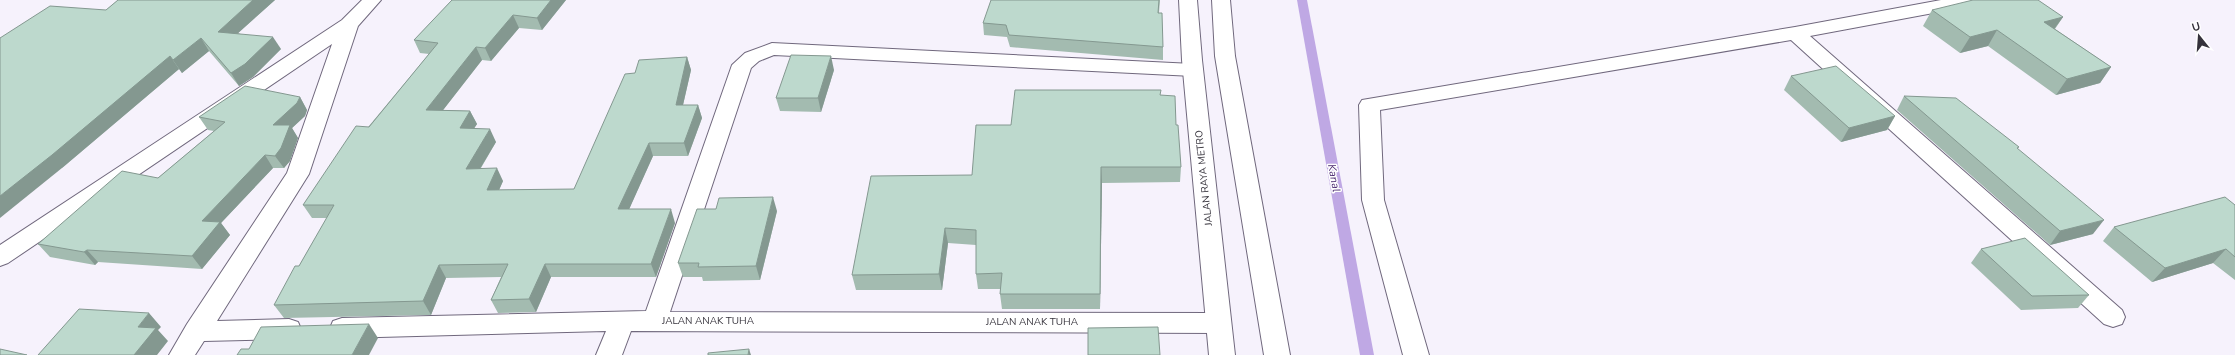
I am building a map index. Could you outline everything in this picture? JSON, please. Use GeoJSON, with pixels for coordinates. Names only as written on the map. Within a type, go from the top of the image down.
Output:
{"type":"FeatureCollection","features":[{"type":"Feature","properties":{"kind":"main road"},"geometry":{"type":"LineString","coordinates":[[0,257],[349,24],[372,0]]}},
{"type":"Feature","properties":{"kind":"main road","name":"JALAN RAYA METRO"},"geometry":{"type":"LineString","coordinates":[[1188,0],[1193,70],[1222,355]]}},
{"type":"Feature","properties":{"kind":"main road"},"geometry":{"type":"LineString","coordinates":[[1221,0],[1225,56],[1271,311],[1276,355]]}},
{"type":"Feature","properties":{"kind":"main road"},"geometry":{"type":"LineString","coordinates":[[1416,355],[1373,200],[1369,105],[1795,33],[1971,0]]}},
{"type":"Feature","properties":{"kind":"main road"},"geometry":{"type":"LineString","coordinates":[[182,355],[298,174],[349,24]]}},
{"type":"Feature","properties":{"kind":"main road"},"geometry":{"type":"LineString","coordinates":[[1795,33],[2113,317]]}},
{"type":"Feature","properties":{"kind":"main road"},"geometry":{"type":"LineString","coordinates":[[655,321],[742,65],[752,56],[772,49],[1193,70]]}},
{"type":"Feature","properties":{"kind":"main road"},"geometry":{"type":"LineString","coordinates":[[610,355],[623,321]]}},
{"type":"Feature","properties":{"kind":"main road","name":"JALAN ANAK TUHA"},"geometry":{"type":"LineString","coordinates":[[196,331],[623,321],[1219,322]]}},
{"type":"Feature","properties":{"kind":"building"},"geometry":{"type":"Polygon","coordinates":[[[118,0],[253,0],[218,32],[273,37],[245,64],[231,73],[201,38],[173,60],[170,56],[52,155],[0,196],[0,38],[50,6],[106,10],[118,0]]]}},
{"type":"Feature","properties":{"kind":"building"},"geometry":{"type":"Polygon","coordinates":[[[452,0],[551,0],[537,18],[513,15],[485,48],[476,47],[426,110],[470,111],[460,128],[490,129],[466,169],[497,168],[487,190],[574,189],[625,74],[635,73],[639,60],[687,57],[676,105],[698,105],[684,143],[649,143],[618,209],[671,209],[651,264],[545,264],[529,299],[491,300],[508,264],[439,265],[423,301],[274,305],[295,266],[299,266],[334,205],[303,205],[356,126],[369,127],[438,43],[414,40],[452,0]]]}},
{"type":"Feature","properties":{"kind":"building"},"geometry":{"type":"Polygon","coordinates":[[[991,0],[1159,0],[1158,13],[1162,13],[1163,47],[1009,35],[1006,25],[983,23],[991,0]]]}},
{"type":"Feature","properties":{"kind":"building"},"geometry":{"type":"Polygon","coordinates":[[[1973,0],[2038,0],[2063,17],[2044,22],[2111,67],[2067,79],[1997,30],[1970,37],[1932,10],[1973,0]]]}},
{"type":"Feature","properties":{"kind":"building"},"geometry":{"type":"Polygon","coordinates":[[[791,55],[831,56],[818,98],[776,98],[791,55]]]}},
{"type":"Feature","properties":{"kind":"building"},"geometry":{"type":"Polygon","coordinates":[[[1836,66],[1895,116],[1849,128],[1791,76],[1836,66]]]}},
{"type":"Feature","properties":{"kind":"building"},"geometry":{"type":"Polygon","coordinates":[[[245,86],[300,97],[297,103],[273,125],[290,125],[281,148],[275,156],[265,155],[202,221],[220,222],[192,256],[87,250],[84,252],[38,244],[122,171],[158,178],[225,122],[199,117],[245,86]]]}},
{"type":"Feature","properties":{"kind":"building"},"geometry":{"type":"Polygon","coordinates":[[[1015,90],[1161,90],[1160,95],[1175,96],[1176,125],[1178,125],[1181,167],[1101,167],[1100,294],[1000,294],[1002,273],[976,274],[976,230],[945,228],[939,274],[852,275],[871,176],[972,175],[976,125],[1011,125],[1015,90]]]}},
{"type":"Feature","properties":{"kind":"building"},"geometry":{"type":"Polygon","coordinates":[[[1904,96],[1956,98],[2019,147],[2017,148],[2104,220],[2060,231],[1904,96]]]}},
{"type":"Feature","properties":{"kind":"building"},"geometry":{"type":"Polygon","coordinates":[[[773,197],[756,266],[698,267],[699,263],[678,263],[697,209],[716,209],[719,198],[773,197]]]}},
{"type":"Feature","properties":{"kind":"building"},"geometry":{"type":"Polygon","coordinates":[[[2225,197],[2235,205],[2235,257],[2226,249],[2165,268],[2114,227],[2225,197]]]}},
{"type":"Feature","properties":{"kind":"building"},"geometry":{"type":"Polygon","coordinates":[[[2025,238],[2089,295],[2032,296],[1981,249],[2025,238]]]}},
{"type":"Feature","properties":{"kind":"building"},"geometry":{"type":"Polygon","coordinates":[[[79,309],[149,313],[138,327],[156,328],[134,355],[38,355],[79,309]]]}},
{"type":"Feature","properties":{"kind":"building"},"geometry":{"type":"Polygon","coordinates":[[[369,324],[352,355],[237,355],[241,349],[249,349],[261,327],[369,324]]]}},
{"type":"Feature","properties":{"kind":"building"},"geometry":{"type":"Polygon","coordinates":[[[1158,327],[1160,355],[1088,355],[1088,328],[1158,327]]]}},
{"type":"Feature","properties":{"kind":"building"},"geometry":{"type":"Polygon","coordinates":[[[0,349],[27,355],[0,355],[0,349]]]}},
{"type":"Feature","properties":{"kind":"building"},"geometry":{"type":"Polygon","coordinates":[[[749,349],[748,355],[708,355],[708,353],[749,349]]]}},
{"type":"Feature","properties":{"kind":"waterway","name":"Kanal"},"geometry":{"type":"LineString","coordinates":[[1302,0],[1367,355]]}}]}
